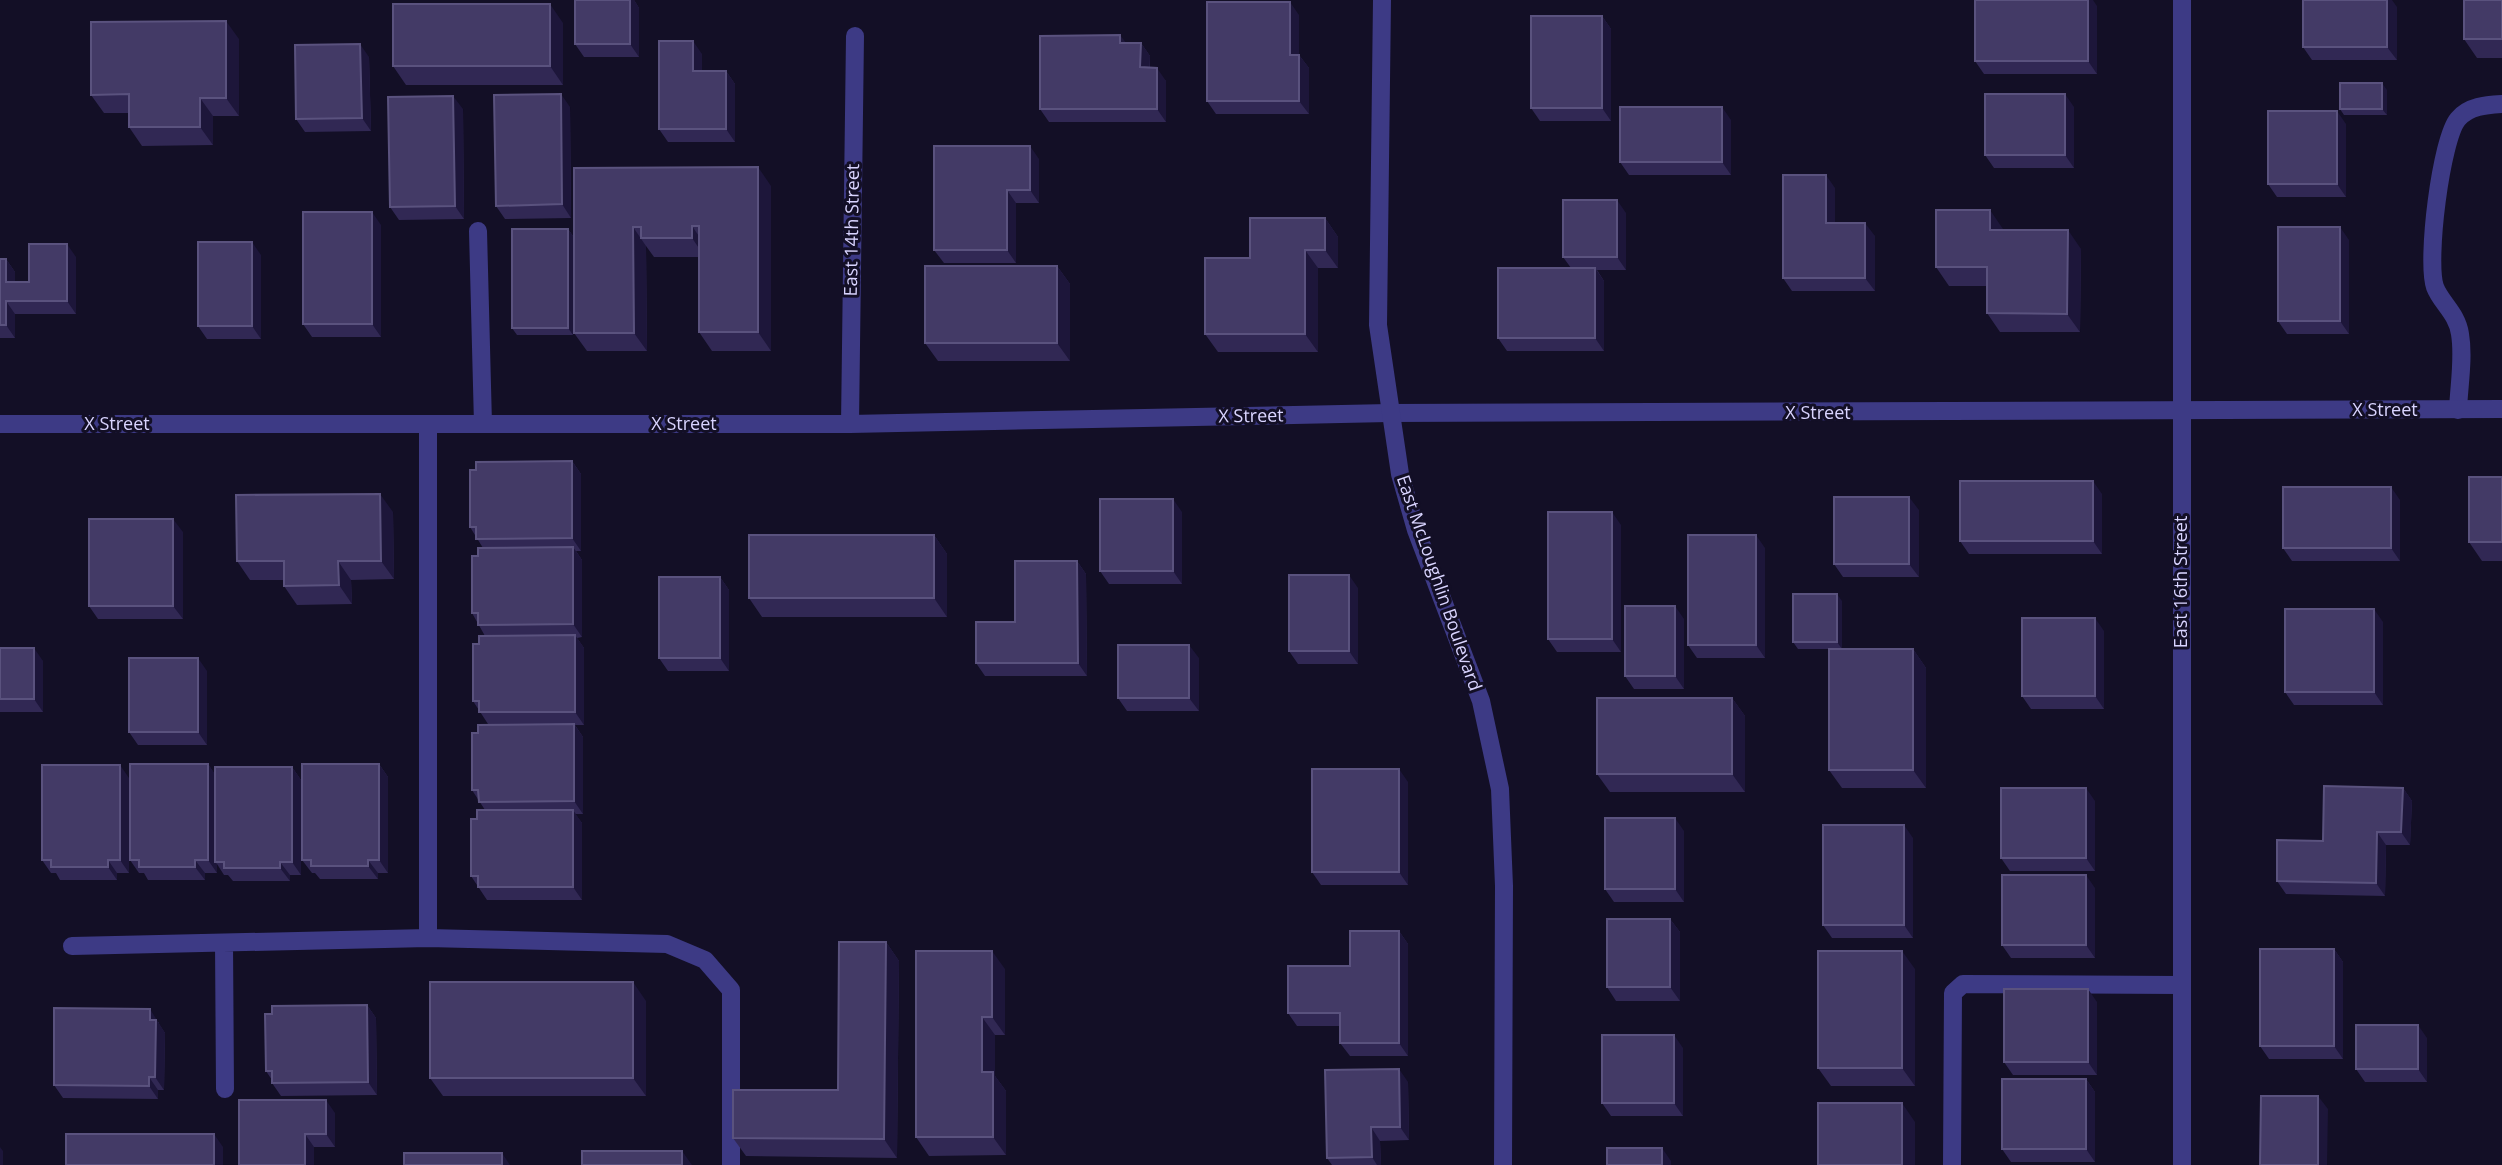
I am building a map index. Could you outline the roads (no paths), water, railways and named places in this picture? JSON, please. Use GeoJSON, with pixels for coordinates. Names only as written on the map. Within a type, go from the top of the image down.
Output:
{"type":"FeatureCollection","features":[{"type":"Feature","properties":{"kind":"street","name":"East McLoughlin Boulevard"},"geometry":{"type":"LineString","coordinates":[[1382,0],[1378,325],[1400,474],[1416,530],[1481,701],[1500,789],[1504,886],[1503,1165]]}},
{"type":"Feature","properties":{"kind":"street","name":"East 16th Street"},"geometry":{"type":"LineString","coordinates":[[2182,0],[2182,1165]]}},
{"type":"Feature","properties":{"kind":"street","name":"East 14th Street"},"geometry":{"type":"LineString","coordinates":[[849,424],[855,36]]}},
{"type":"Feature","properties":{"kind":"street"},"geometry":{"type":"LineString","coordinates":[[2458,410],[2460,334],[2455,317],[2435,288],[2432,267],[2435,205],[2448,140],[2455,122],[2464,112],[2475,107],[2502,104]]}},
{"type":"Feature","properties":{"kind":"street"},"geometry":{"type":"LineString","coordinates":[[478,231],[483,424]]}},
{"type":"Feature","properties":{"kind":"street","name":"X Street"},"geometry":{"type":"LineString","coordinates":[[0,424],[849,424],[1389,413],[2502,409]]}},
{"type":"Feature","properties":{"kind":"street"},"geometry":{"type":"LineString","coordinates":[[428,424],[428,938]]}},
{"type":"Feature","properties":{"kind":"street"},"geometry":{"type":"LineString","coordinates":[[72,946],[428,938],[667,944],[705,960],[731,990],[731,1165]]}},
{"type":"Feature","properties":{"kind":"street"},"geometry":{"type":"LineString","coordinates":[[223,943],[225,1089]]}},
{"type":"Feature","properties":{"kind":"street"},"geometry":{"type":"LineString","coordinates":[[1952,1165],[1953,993],[1963,984],[2181,985]]}}]}
